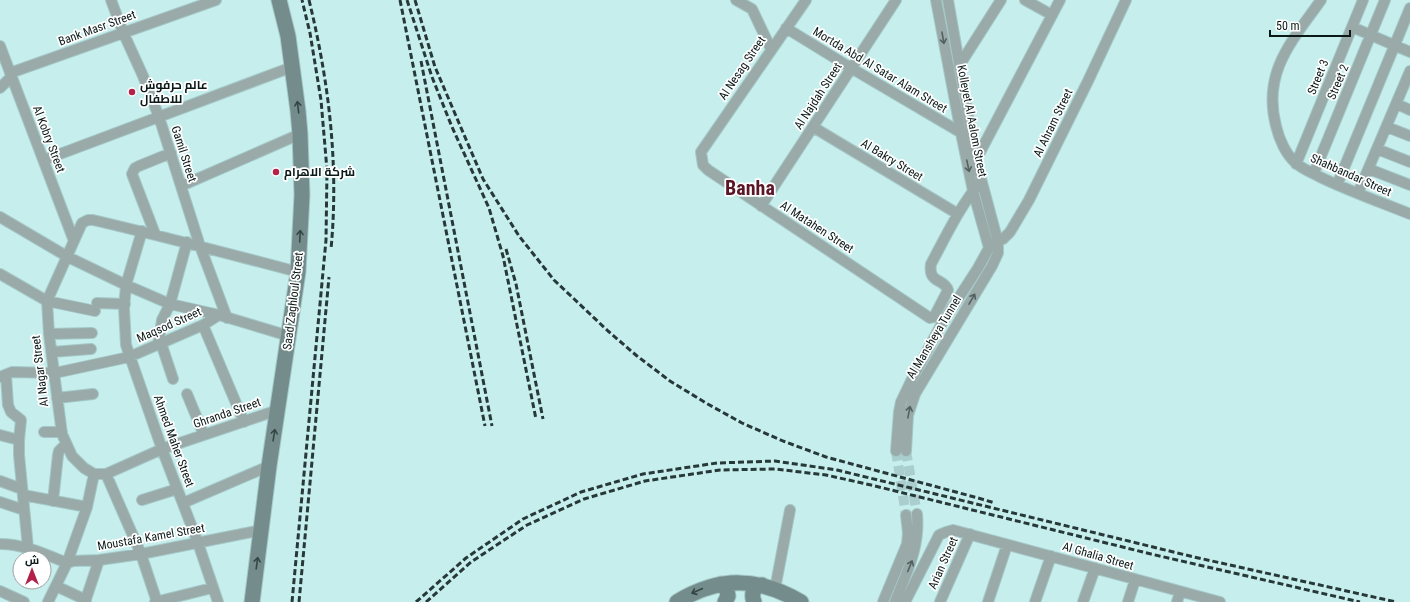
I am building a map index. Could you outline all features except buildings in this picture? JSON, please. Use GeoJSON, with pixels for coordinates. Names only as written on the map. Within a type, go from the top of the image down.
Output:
{"type":"FeatureCollection","features":[{"type":"Feature","properties":{"kind":"main road","name":"Saad Zaghloul Street"},"geometry":{"type":"LineString","coordinates":[[252,602],[269,466],[298,272],[302,195],[300,134],[292,67],[286,29],[279,0]]}},
{"type":"Feature","properties":{"kind":"main road"},"geometry":{"type":"LineString","coordinates":[[677,602],[697,591],[721,584],[743,582],[769,587],[801,602]]}},
{"type":"Feature","properties":{"kind":"main road"},"geometry":{"type":"LineString","coordinates":[[721,584],[727,590],[728,596],[725,602]]}},
{"type":"Feature","properties":{"kind":"main road"},"geometry":{"type":"LineString","coordinates":[[754,602],[753,592],[755,588],[769,587]]}},
{"type":"Feature","properties":{"kind":"street","name":"Gamil Street"},"geometry":{"type":"LineString","coordinates":[[111,0],[159,117],[223,316]]}},
{"type":"Feature","properties":{"kind":"street","name":"Bank Masr Street"},"geometry":{"type":"LineString","coordinates":[[0,88],[11,76],[123,32],[216,0]]}},
{"type":"Feature","properties":{"kind":"street"},"geometry":{"type":"LineString","coordinates":[[736,0],[752,4],[771,49]]}},
{"type":"Feature","properties":{"kind":"street","name":"Al Nesag Street"},"geometry":{"type":"LineString","coordinates":[[701,152],[806,0]]}},
{"type":"Feature","properties":{"kind":"street","name":"Al Najdah Street"},"geometry":{"type":"LineString","coordinates":[[761,206],[896,0]]}},
{"type":"Feature","properties":{"kind":"street","name":"Kolleyet Al Aalom Street"},"geometry":{"type":"LineString","coordinates":[[936,0],[973,191],[988,245]]}},
{"type":"Feature","properties":{"kind":"street","name":"Kolleyet Al Aalom Street"},"geometry":{"type":"LineString","coordinates":[[948,0],[976,160],[998,242]]}},
{"type":"Feature","properties":{"kind":"street"},"geometry":{"type":"LineString","coordinates":[[959,66],[1001,0]]}},
{"type":"Feature","properties":{"kind":"street"},"geometry":{"type":"LineString","coordinates":[[1024,0],[1052,15]]}},
{"type":"Feature","properties":{"kind":"street"},"geometry":{"type":"LineString","coordinates":[[976,160],[1060,0]]}},
{"type":"Feature","properties":{"kind":"street","name":"Al Ahram Street"},"geometry":{"type":"LineString","coordinates":[[988,245],[998,242],[1010,232],[1029,200],[1126,0]]}},
{"type":"Feature","properties":{"kind":"street","name":"Shahbandar Street"},"geometry":{"type":"LineString","coordinates":[[1321,0],[1280,60],[1274,78],[1272,96],[1273,114],[1285,149],[1296,164],[1337,185],[1410,214]]}},
{"type":"Feature","properties":{"kind":"street","name":"Street 3"},"geometry":{"type":"LineString","coordinates":[[1296,164],[1363,0]]}},
{"type":"Feature","properties":{"kind":"street","name":"Street 2"},"geometry":{"type":"LineString","coordinates":[[1314,173],[1372,35],[1385,0]]}},
{"type":"Feature","properties":{"kind":"street"},"geometry":{"type":"LineString","coordinates":[[1337,185],[1410,8]]}},
{"type":"Feature","properties":{"kind":"street"},"geometry":{"type":"LineString","coordinates":[[1352,27],[1410,52]]}},
{"type":"Feature","properties":{"kind":"street","name":"Mortda Abd Al Satar Alam Street"},"geometry":{"type":"LineString","coordinates":[[786,28],[851,68],[972,138]]}},
{"type":"Feature","properties":{"kind":"street","name":"Al Kobry Street"},"geometry":{"type":"LineString","coordinates":[[0,46],[74,241]]}},
{"type":"Feature","properties":{"kind":"street"},"geometry":{"type":"LineString","coordinates":[[44,160],[292,67]]}},
{"type":"Feature","properties":{"kind":"street"},"geometry":{"type":"LineString","coordinates":[[1358,193],[1410,71]]}},
{"type":"Feature","properties":{"kind":"street"},"geometry":{"type":"LineString","coordinates":[[1397,104],[1410,110]]}},
{"type":"Feature","properties":{"kind":"street","name":"Al Bakry Street"},"geometry":{"type":"LineString","coordinates":[[813,127],[958,214]]}},
{"type":"Feature","properties":{"kind":"street"},"geometry":{"type":"LineString","coordinates":[[1387,127],[1410,136]]}},
{"type":"Feature","properties":{"kind":"street"},"geometry":{"type":"LineString","coordinates":[[181,186],[300,134]]}},
{"type":"Feature","properties":{"kind":"street"},"geometry":{"type":"LineString","coordinates":[[1377,149],[1410,162]]}},
{"type":"Feature","properties":{"kind":"street","name":"Al Matahen Street"},"geometry":{"type":"LineString","coordinates":[[701,152],[703,165],[708,170],[928,317],[934,317],[948,293],[946,286],[936,281],[930,270],[931,264],[958,214]]}},
{"type":"Feature","properties":{"kind":"street"},"geometry":{"type":"LineString","coordinates":[[155,234],[132,174],[135,168],[171,153]]}},
{"type":"Feature","properties":{"kind":"street"},"geometry":{"type":"LineString","coordinates":[[1369,169],[1410,186]]}},
{"type":"Feature","properties":{"kind":"street"},"geometry":{"type":"LineString","coordinates":[[958,214],[981,181]]}},
{"type":"Feature","properties":{"kind":"street"},"geometry":{"type":"LineString","coordinates":[[0,217],[68,257],[170,304],[223,316],[289,336]]}},
{"type":"Feature","properties":{"kind":"street","name":"Al Nagar Street"},"geometry":{"type":"LineString","coordinates":[[94,474],[84,468],[72,456],[62,432],[49,334],[47,301],[82,223],[88,220],[142,231],[298,272]]}},
{"type":"Feature","properties":{"kind":"street","name":"Ahmed Maher Street"},"geometry":{"type":"LineString","coordinates":[[142,231],[126,285],[124,304],[124,334],[129,356],[162,449],[198,543],[218,602]]}},
{"type":"Feature","properties":{"kind":"street"},"geometry":{"type":"LineString","coordinates":[[173,379],[159,344],[162,320],[170,304],[187,242]]}},
{"type":"Feature","properties":{"kind":"street","name":"Al Mansheya Tunnel"},"geometry":{"type":"LineString","coordinates":[[988,245],[988,251],[941,325],[901,402],[898,420],[901,451],[908,415],[915,394],[992,266],[999,250],[998,242]]}},
{"type":"Feature","properties":{"kind":"street"},"geometry":{"type":"LineString","coordinates":[[0,274],[47,301],[96,307],[124,304]]}},
{"type":"Feature","properties":{"kind":"street","name":"Maqsod Street"},"geometry":{"type":"LineString","coordinates":[[3,376],[12,372],[54,373],[129,356],[203,326],[223,316]]}},
{"type":"Feature","properties":{"kind":"street"},"geometry":{"type":"LineString","coordinates":[[203,326],[244,422]]}},
{"type":"Feature","properties":{"kind":"street"},"geometry":{"type":"LineString","coordinates":[[49,334],[92,333]]}},
{"type":"Feature","properties":{"kind":"street"},"geometry":{"type":"LineString","coordinates":[[52,352],[91,349]]}},
{"type":"Feature","properties":{"kind":"street"},"geometry":{"type":"LineString","coordinates":[[3,376],[8,405],[11,412],[21,420],[19,440],[22,492],[28,548]]}},
{"type":"Feature","properties":{"kind":"street"},"geometry":{"type":"LineString","coordinates":[[57,398],[93,394]]}},
{"type":"Feature","properties":{"kind":"street"},"geometry":{"type":"LineString","coordinates":[[187,394],[204,435]]}},
{"type":"Feature","properties":{"kind":"street","name":"Ghranda Street"},"geometry":{"type":"LineString","coordinates":[[106,474],[162,449],[278,410]]}},
{"type":"Feature","properties":{"kind":"street"},"geometry":{"type":"LineString","coordinates":[[44,432],[62,432]]}},
{"type":"Feature","properties":{"kind":"street"},"geometry":{"type":"LineString","coordinates":[[0,435],[19,440]]}},
{"type":"Feature","properties":{"kind":"street"},"geometry":{"type":"LineString","coordinates":[[53,501],[58,455],[59,451],[66,444]]}},
{"type":"Feature","properties":{"kind":"street"},"geometry":{"type":"LineString","coordinates":[[183,503],[269,466]]}},
{"type":"Feature","properties":{"kind":"street"},"geometry":{"type":"LineString","coordinates":[[48,602],[67,563],[87,507],[94,474],[106,474],[141,554],[156,602],[212,588]]}},
{"type":"Feature","properties":{"kind":"street"},"geometry":{"type":"LineString","coordinates":[[0,481],[22,492],[53,501],[87,507]]}},
{"type":"Feature","properties":{"kind":"street"},"geometry":{"type":"LineString","coordinates":[[142,500],[177,489]]}},
{"type":"Feature","properties":{"kind":"street"},"geometry":{"type":"LineString","coordinates":[[0,502],[24,510]]}},
{"type":"Feature","properties":{"kind":"street"},"geometry":{"type":"LineString","coordinates":[[769,587],[790,510]]}},
{"type":"Feature","properties":{"kind":"street"},"geometry":{"type":"LineString","coordinates":[[895,602],[915,552],[918,538],[917,514]]}},
{"type":"Feature","properties":{"kind":"street"},"geometry":{"type":"LineString","coordinates":[[883,602],[907,544],[908,533],[906,515]]}},
{"type":"Feature","properties":{"kind":"street","name":"Moustafa Kamel Street"},"geometry":{"type":"LineString","coordinates":[[0,544],[13,544],[28,548],[67,563],[72,561],[98,560],[141,554],[262,530]]}},
{"type":"Feature","properties":{"kind":"street","name":"Al Ghalia Street"},"geometry":{"type":"LineString","coordinates":[[905,602],[939,535],[954,530],[1219,602]]}},
{"type":"Feature","properties":{"kind":"street","name":"Arian Street"},"geometry":{"type":"LineString","coordinates":[[940,602],[970,534]]}},
{"type":"Feature","properties":{"kind":"street"},"geometry":{"type":"LineString","coordinates":[[0,539],[13,544]]}},
{"type":"Feature","properties":{"kind":"street"},"geometry":{"type":"LineString","coordinates":[[988,602],[1007,545]]}},
{"type":"Feature","properties":{"kind":"street"},"geometry":{"type":"LineString","coordinates":[[1035,602],[1051,556]]}},
{"type":"Feature","properties":{"kind":"street"},"geometry":{"type":"LineString","coordinates":[[56,586],[86,601],[98,560]]}},
{"type":"Feature","properties":{"kind":"street"},"geometry":{"type":"LineString","coordinates":[[1083,602],[1095,568]]}},
{"type":"Feature","properties":{"kind":"street"},"geometry":{"type":"LineString","coordinates":[[1128,602],[1135,580]]}},
{"type":"Feature","properties":{"kind":"street"},"geometry":{"type":"LineString","coordinates":[[0,591],[24,602]]}},
{"type":"Feature","properties":{"kind":"street"},"geometry":{"type":"LineString","coordinates":[[1176,602],[1180,592]]}},
{"type":"Feature","properties":{"kind":"tunnel"},"geometry":{"type":"LineString","coordinates":[[896,451],[906,515]]}},
{"type":"Feature","properties":{"kind":"tunnel"},"geometry":{"type":"LineString","coordinates":[[906,451],[917,514]]}},
{"type":"Feature","properties":{"kind":"railway"},"geometry":{"type":"LineString","coordinates":[[292,602],[326,240],[327,170],[321,100],[310,33],[302,0]]}},
{"type":"Feature","properties":{"kind":"railway"},"geometry":{"type":"LineString","coordinates":[[309,0],[327,93],[333,155],[334,186],[331,249]]}},
{"type":"Feature","properties":{"kind":"railway"},"geometry":{"type":"LineString","coordinates":[[400,0],[485,426]]}},
{"type":"Feature","properties":{"kind":"railway"},"geometry":{"type":"LineString","coordinates":[[407,0],[432,77],[452,127],[489,208],[503,256],[536,419]]}},
{"type":"Feature","properties":{"kind":"railway"},"geometry":{"type":"LineString","coordinates":[[415,0],[435,67],[483,179],[519,236],[554,280],[608,331],[637,356],[670,381],[742,423],[783,441],[826,457],[995,503]]}},
{"type":"Feature","properties":{"kind":"railway"},"geometry":{"type":"LineString","coordinates":[[421,61],[492,426]]}},
{"type":"Feature","properties":{"kind":"railway"},"geometry":{"type":"LineString","coordinates":[[506,249],[516,284],[543,419]]}},
{"type":"Feature","properties":{"kind":"railway"},"geometry":{"type":"LineString","coordinates":[[299,602],[329,277]]}},
{"type":"Feature","properties":{"kind":"railway"},"geometry":{"type":"LineString","coordinates":[[416,602],[466,558],[523,519],[581,492],[643,474],[717,463],[775,461],[837,470],[1194,557],[1396,602]]}},
{"type":"Feature","properties":{"kind":"railway"},"geometry":{"type":"LineString","coordinates":[[426,602],[471,562],[527,525],[584,499],[645,481],[720,470],[775,469],[826,475],[871,485],[1151,554],[1360,602]]}},
{"type":"Feature","properties":{"kind":"place","name":"عالم حرفوش للاطفال"},"geometry":{"type":"Point","coordinates":[132,92]}},
{"type":"Feature","properties":{"kind":"place","name":"شركة الاهرام"},"geometry":{"type":"Point","coordinates":[276,172]}},
{"type":"Feature","properties":{"kind":"district","name":"Banha"},"geometry":{"type":"Point","coordinates":[750,188]}}]}
